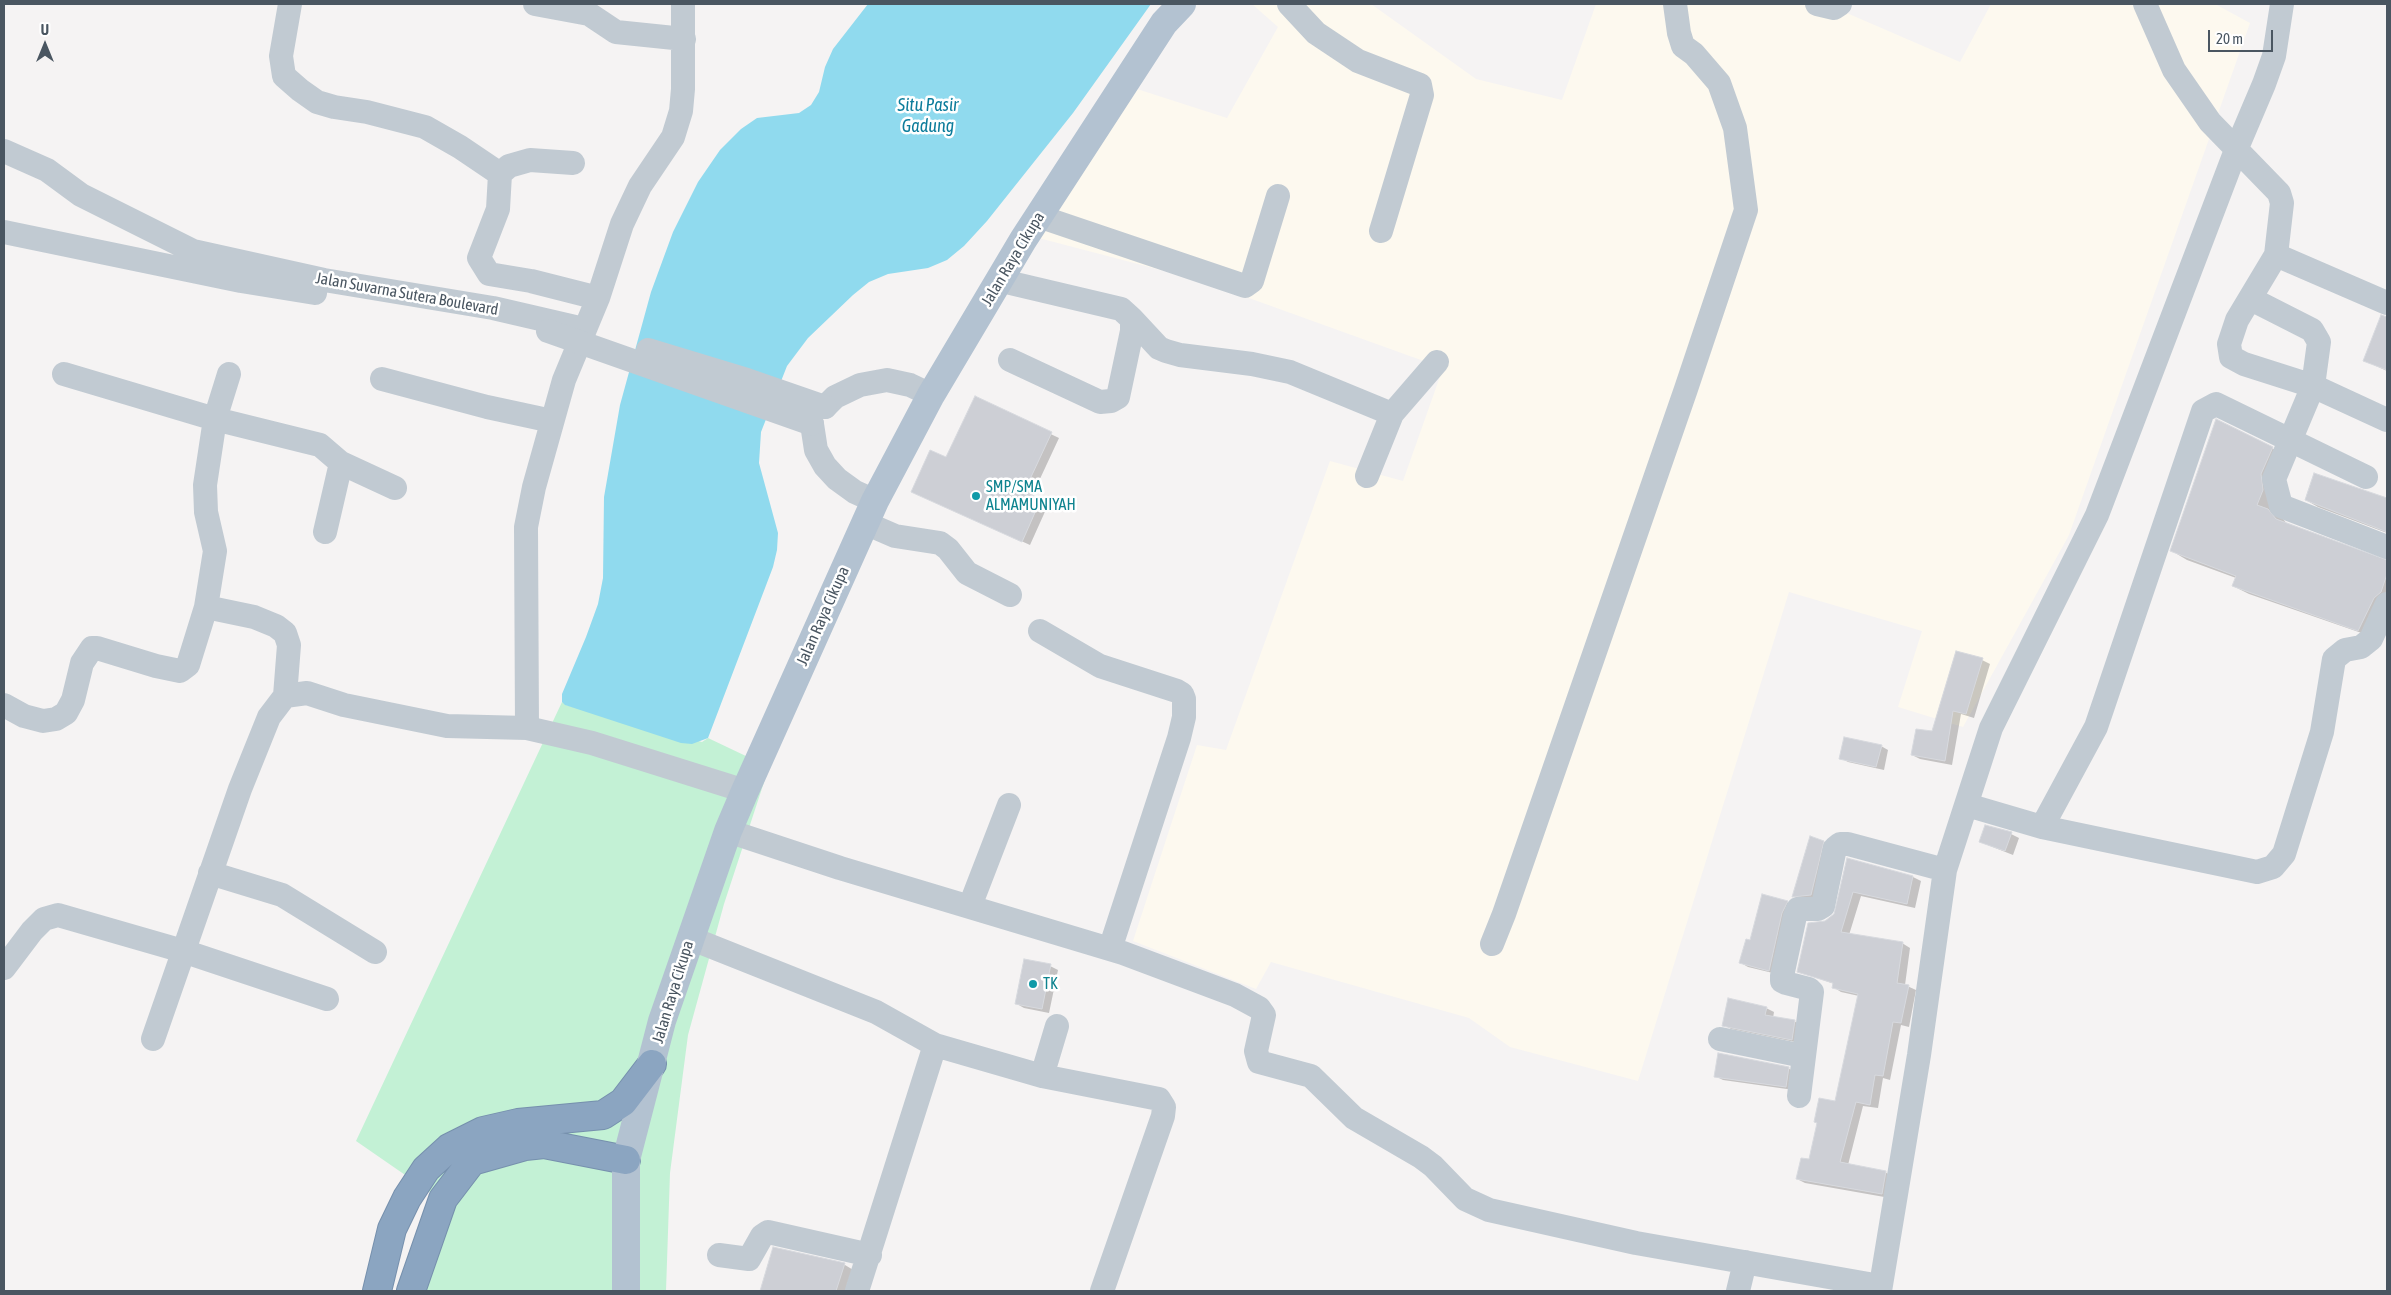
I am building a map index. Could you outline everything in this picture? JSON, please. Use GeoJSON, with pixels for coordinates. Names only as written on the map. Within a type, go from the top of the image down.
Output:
{"type":"FeatureCollection","features":[{"type":"Feature","properties":{"kind":"highway"},"geometry":{"type":"LineString","coordinates":[[377,1291],[392,1229],[407,1198],[426,1169],[449,1148],[483,1131],[518,1123],[603,1115],[623,1102],[652,1064]]}},
{"type":"Feature","properties":{"kind":"highway"},"geometry":{"type":"LineString","coordinates":[[411,1291],[443,1199],[472,1161],[525,1146],[544,1144],[626,1160]]}},
{"type":"Feature","properties":{"kind":"main road","name":"Jalan Raya Cikupa"},"geometry":{"type":"LineString","coordinates":[[626,1291],[626,1160],[662,1022],[728,831],[745,791],[870,512],[931,395],[1038,216],[1164,23],[1182,4]]}},
{"type":"Feature","properties":{"kind":"street"},"geometry":{"type":"LineString","coordinates":[[290,4],[281,56],[284,76],[300,90],[318,102],[334,107],[367,112],[425,127],[460,147],[500,174]]}},
{"type":"Feature","properties":{"kind":"street"},"geometry":{"type":"LineString","coordinates":[[535,4],[589,14],[616,32],[684,39]]}},
{"type":"Feature","properties":{"kind":"street"},"geometry":{"type":"LineString","coordinates":[[527,728],[526,527],[534,487],[564,380],[598,298],[625,216],[640,186],[672,137],[682,104],[683,4]]}},
{"type":"Feature","properties":{"kind":"street"},"geometry":{"type":"LineString","coordinates":[[1288,4],[1316,33],[1358,60],[1420,86],[1422,95],[1380,231]]}},
{"type":"Feature","properties":{"kind":"street"},"geometry":{"type":"LineString","coordinates":[[1492,944],[1644,511],[1746,210],[1735,128],[1720,83],[1694,54],[1684,46],[1679,33],[1675,4]]}},
{"type":"Feature","properties":{"kind":"street"},"geometry":{"type":"LineString","coordinates":[[1817,4],[1834,8],[1840,4]]}},
{"type":"Feature","properties":{"kind":"street"},"geometry":{"type":"LineString","coordinates":[[2145,4],[2174,70],[2210,122],[2279,193],[2283,210],[2276,255],[2251,299],[2236,320],[2229,344],[2231,357],[2244,364],[2312,386],[2387,420]]}},
{"type":"Feature","properties":{"kind":"street"},"geometry":{"type":"LineString","coordinates":[[728,831],[840,868],[1110,949],[1234,995],[1259,1008],[1264,1015],[1256,1051],[1259,1062],[1311,1076],[1354,1118],[1427,1161],[1465,1199],[1475,1205],[1489,1210],[1636,1243],[1880,1288],[1919,1055],[1945,870],[1991,728],[2097,515],[2236,150],[2274,56],[2282,4]]}},
{"type":"Feature","properties":{"kind":"street","name":"Jalan Suvarna Sutera Boulevard"},"geometry":{"type":"LineString","coordinates":[[4,151],[47,170],[81,195],[193,250],[324,280],[493,308],[575,327],[748,380],[818,416]]}},
{"type":"Feature","properties":{"kind":"street"},"geometry":{"type":"LineString","coordinates":[[573,163],[530,160],[509,166],[500,174],[498,209],[480,258],[482,265],[490,274],[530,280],[598,298]]}},
{"type":"Feature","properties":{"kind":"street"},"geometry":{"type":"LineString","coordinates":[[1038,216],[1245,286],[1252,281],[1278,196]]}},
{"type":"Feature","properties":{"kind":"street"},"geometry":{"type":"LineString","coordinates":[[4,232],[241,281],[517,324],[548,331],[818,416]]}},
{"type":"Feature","properties":{"kind":"street"},"geometry":{"type":"LineString","coordinates":[[2276,255],[2387,303]]}},
{"type":"Feature","properties":{"kind":"street"},"geometry":{"type":"LineString","coordinates":[[998,280],[1121,309],[1158,348],[1166,352],[1290,372],[1392,414]]}},
{"type":"Feature","properties":{"kind":"street"},"geometry":{"type":"LineString","coordinates":[[2251,299],[2312,330],[2319,342],[2312,386],[2274,480],[2281,506],[2387,547]]}},
{"type":"Feature","properties":{"kind":"street"},"geometry":{"type":"LineString","coordinates":[[1010,360],[1100,402],[1111,401],[1118,397],[1132,332],[1132,319]]}},
{"type":"Feature","properties":{"kind":"street"},"geometry":{"type":"LineString","coordinates":[[1367,476],[1392,414],[1436,362]]}},
{"type":"Feature","properties":{"kind":"street"},"geometry":{"type":"LineString","coordinates":[[64,374],[215,419],[320,445],[341,463],[395,488]]}},
{"type":"Feature","properties":{"kind":"street"},"geometry":{"type":"LineString","coordinates":[[4,705],[24,716],[43,721],[56,719],[66,713],[73,700],[82,663],[92,648],[180,671],[188,665],[206,607],[215,551],[205,501],[215,419],[229,374]]}},
{"type":"Feature","properties":{"kind":"street"},"geometry":{"type":"LineString","coordinates":[[382,379],[487,407],[552,421]]}},
{"type":"Feature","properties":{"kind":"street"},"geometry":{"type":"LineString","coordinates":[[931,395],[910,385],[887,380],[860,385],[834,398],[818,416],[816,450],[825,466],[837,479],[854,492],[870,512],[895,536],[940,543],[948,549],[967,573],[1010,595]]}},
{"type":"Feature","properties":{"kind":"street"},"geometry":{"type":"LineString","coordinates":[[2042,827],[2096,727],[2203,411],[2216,404],[2366,477]]}},
{"type":"Feature","properties":{"kind":"street"},"geometry":{"type":"LineString","coordinates":[[325,532],[341,463]]}},
{"type":"Feature","properties":{"kind":"street"},"geometry":{"type":"LineString","coordinates":[[1967,805],[2042,827],[2257,872],[2273,867],[2284,854],[2322,732],[2334,659],[2345,650],[2361,647],[2372,639],[2387,604]]}},
{"type":"Feature","properties":{"kind":"street"},"geometry":{"type":"LineString","coordinates":[[153,1039],[210,873],[261,737],[269,717],[285,696],[289,645],[285,633],[276,626],[254,618],[206,607]]}},
{"type":"Feature","properties":{"kind":"street"},"geometry":{"type":"LineString","coordinates":[[1040,631],[1100,666],[1177,691],[1182,694],[1184,699],[1184,717],[1179,738],[1110,949]]}},
{"type":"Feature","properties":{"kind":"street"},"geometry":{"type":"LineString","coordinates":[[285,696],[307,693],[344,705],[447,726],[527,728],[592,743],[745,791]]}},
{"type":"Feature","properties":{"kind":"street"},"geometry":{"type":"LineString","coordinates":[[970,906],[1009,805]]}},
{"type":"Feature","properties":{"kind":"street"},"geometry":{"type":"LineString","coordinates":[[1799,1096],[1812,992],[1809,989],[1782,981],[1782,976],[1798,909],[1818,909],[1823,906],[1835,848],[1840,844],[1848,844],[1945,870]]}},
{"type":"Feature","properties":{"kind":"street"},"geometry":{"type":"LineString","coordinates":[[210,873],[282,895],[375,952]]}},
{"type":"Feature","properties":{"kind":"street"},"geometry":{"type":"LineString","coordinates":[[4,968],[32,930],[44,920],[58,915],[183,951],[327,999]]}},
{"type":"Feature","properties":{"kind":"street"},"geometry":{"type":"LineString","coordinates":[[690,938],[876,1012],[935,1045],[1042,1076],[1158,1099],[1164,1107],[1163,1116],[1102,1291]]}},
{"type":"Feature","properties":{"kind":"street"},"geometry":{"type":"LineString","coordinates":[[1042,1076],[1057,1026]]}},
{"type":"Feature","properties":{"kind":"street"},"geometry":{"type":"LineString","coordinates":[[1720,1039],[1803,1056]]}},
{"type":"Feature","properties":{"kind":"street"},"geometry":{"type":"LineString","coordinates":[[857,1291],[870,1255],[935,1045]]}},
{"type":"Feature","properties":{"kind":"street"},"geometry":{"type":"LineString","coordinates":[[719,1255],[748,1259],[762,1236],[770,1232],[870,1255]]}},
{"type":"Feature","properties":{"kind":"street"},"geometry":{"type":"LineString","coordinates":[[1738,1291],[1745,1262]]}},
{"type":"Feature","properties":{"kind":"shaded area"},"geometry":{"type":"Polygon","coordinates":[[[1252,4],[1371,4],[1476,79],[1562,100],[1596,4],[1826,4],[1960,62],[1991,4],[2215,4],[2250,23],[2069,535],[1963,727],[1898,707],[1922,631],[1789,592],[1638,1081],[1510,1047],[1469,1018],[1271,962],[1256,989],[1133,941],[1197,745],[1226,750],[1330,461],[1403,481],[1443,368],[1199,280],[1031,236],[1137,89],[1227,118],[1278,27],[1252,4]]]}},
{"type":"Feature","properties":{"kind":"green space"},"geometry":{"type":"Polygon","coordinates":[[[562,702],[566,705],[702,742],[708,738],[769,767],[724,904],[688,1035],[670,1173],[666,1291],[421,1291],[437,1197],[356,1141],[562,702]]]}},
{"type":"Feature","properties":{"kind":"water","name":"Situ Pasir Gadung"},"geometry":{"type":"Polygon","coordinates":[[[868,4],[1151,4],[1073,113],[987,221],[964,246],[947,260],[928,268],[888,274],[869,282],[808,338],[787,366],[761,432],[759,463],[778,533],[777,550],[773,567],[708,738],[692,744],[681,743],[565,705],[562,702],[562,694],[598,604],[603,578],[604,497],[620,405],[651,292],[673,232],[698,182],[720,150],[741,129],[757,118],[799,113],[811,105],[819,92],[825,67],[833,49],[868,4]]]}},
{"type":"Feature","properties":{"kind":"building"},"geometry":{"type":"Polygon","coordinates":[[[2381,315],[2387,317],[2387,370],[2363,361],[2381,315]]]}},
{"type":"Feature","properties":{"kind":"building"},"geometry":{"type":"Polygon","coordinates":[[[975,396],[1052,432],[1024,492],[1041,499],[1022,542],[911,492],[930,450],[946,457],[975,396]]]}},
{"type":"Feature","properties":{"kind":"building"},"geometry":{"type":"Polygon","coordinates":[[[2216,419],[2273,447],[2261,474],[2263,490],[2257,505],[2268,509],[2276,519],[2387,560],[2387,574],[2381,592],[2374,598],[2358,631],[2232,586],[2236,576],[2170,551],[2216,419]]]}},
{"type":"Feature","properties":{"kind":"building"},"geometry":{"type":"Polygon","coordinates":[[[2314,473],[2387,498],[2387,532],[2305,500],[2314,473]]]}},
{"type":"Feature","properties":{"kind":"building"},"geometry":{"type":"Polygon","coordinates":[[[1956,651],[1983,658],[1966,714],[1953,711],[1945,761],[1911,755],[1916,729],[1932,731],[1956,651]]]}},
{"type":"Feature","properties":{"kind":"building"},"geometry":{"type":"Polygon","coordinates":[[[1844,737],[1882,745],[1876,767],[1839,759],[1844,737]]]}},
{"type":"Feature","properties":{"kind":"building"},"geometry":{"type":"Polygon","coordinates":[[[1985,825],[2012,832],[2005,851],[1979,842],[1985,825]]]}},
{"type":"Feature","properties":{"kind":"building"},"geometry":{"type":"Polygon","coordinates":[[[1810,836],[1824,841],[1811,895],[1792,897],[1810,836]]]}},
{"type":"Feature","properties":{"kind":"building"},"geometry":{"type":"Polygon","coordinates":[[[1847,858],[1913,876],[1907,904],[1853,892],[1841,932],[1903,942],[1897,983],[1909,985],[1901,1023],[1893,1022],[1883,1076],[1875,1075],[1870,1105],[1856,1102],[1840,1162],[1886,1171],[1882,1194],[1796,1179],[1801,1158],[1809,1159],[1817,1123],[1814,1122],[1819,1098],[1835,1101],[1858,994],[1832,988],[1833,983],[1797,972],[1808,923],[1825,921],[1834,914],[1847,858]]]}},
{"type":"Feature","properties":{"kind":"building"},"geometry":{"type":"Polygon","coordinates":[[[1762,894],[1788,901],[1782,913],[1769,971],[1739,963],[1746,939],[1750,940],[1762,894]]]}},
{"type":"Feature","properties":{"kind":"building","name":"TK"},"geometry":{"type":"Polygon","coordinates":[[[1024,959],[1051,964],[1042,1009],[1015,1004],[1024,959]]]}},
{"type":"Feature","properties":{"kind":"building"},"geometry":{"type":"Polygon","coordinates":[[[1728,998],[1767,1007],[1765,1015],[1795,1020],[1792,1040],[1722,1026],[1728,998]]]}},
{"type":"Feature","properties":{"kind":"building"},"geometry":{"type":"Polygon","coordinates":[[[1718,1053],[1789,1067],[1786,1087],[1714,1077],[1718,1053]]]}},
{"type":"Feature","properties":{"kind":"building"},"geometry":{"type":"Polygon","coordinates":[[[773,1247],[845,1263],[836,1291],[760,1291],[773,1247]]]}},
{"type":"Feature","properties":{"kind":"place","name":"SMP/SMA ALMAMUNIYAH"},"geometry":{"type":"Point","coordinates":[976,496]}},
{"type":"Feature","properties":{"kind":"place","name":"TK"},"geometry":{"type":"Point","coordinates":[1033,984]}}]}
